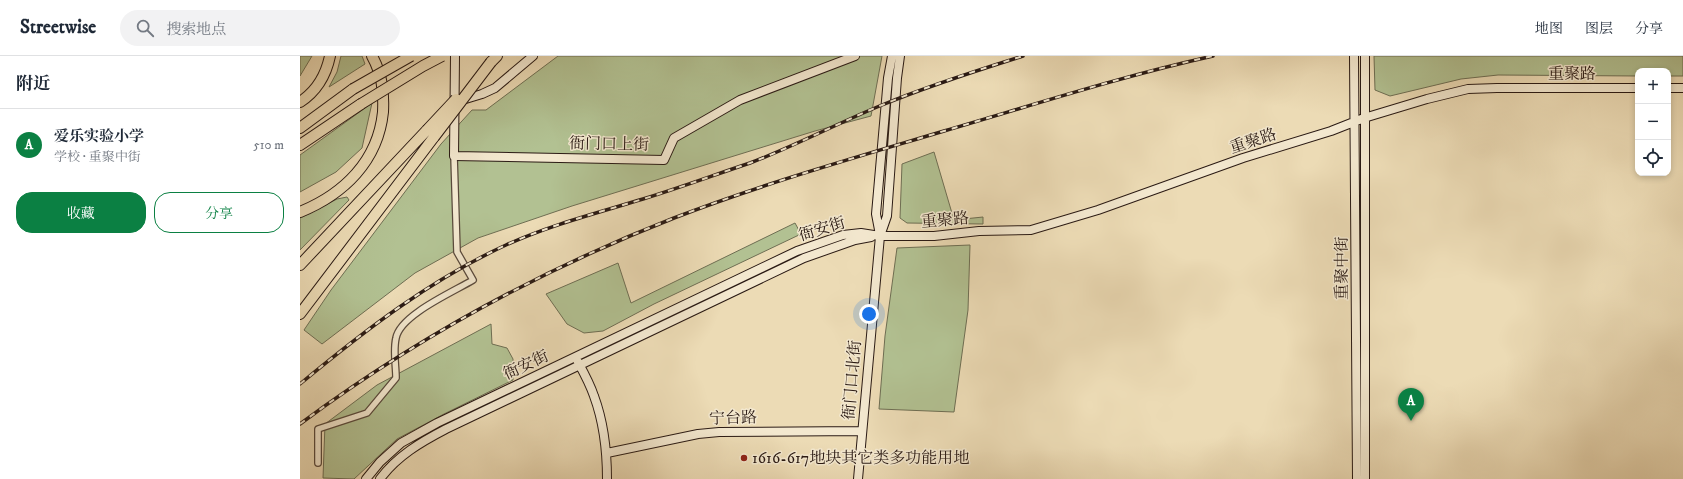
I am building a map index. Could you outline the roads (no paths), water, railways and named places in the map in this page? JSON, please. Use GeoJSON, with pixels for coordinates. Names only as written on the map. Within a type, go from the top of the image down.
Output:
{"type":"FeatureCollection","features":[{"type":"Feature","properties":{"kind":"highway"},"geometry":{"type":"LineString","coordinates":[[300,102],[316,88],[323,78],[330,56]]}},
{"type":"Feature","properties":{"kind":"highway"},"geometry":{"type":"LineString","coordinates":[[300,212],[330,197],[346,185],[360,170],[371,154],[379,133],[384,102],[382,83],[378,68],[372,56]]}},
{"type":"Feature","properties":{"kind":"highway"},"geometry":{"type":"LineString","coordinates":[[300,128],[353,89],[411,56]]}},
{"type":"Feature","properties":{"kind":"highway"},"geometry":{"type":"LineString","coordinates":[[300,145],[361,104],[442,56]]}},
{"type":"Feature","properties":{"kind":"highway"},"geometry":{"type":"LineString","coordinates":[[300,265],[430,133],[494,59]]}},
{"type":"Feature","properties":{"kind":"highway"},"geometry":{"type":"LineString","coordinates":[[300,314],[430,133]]}},
{"type":"Feature","properties":{"kind":"street"},"geometry":{"type":"LineString","coordinates":[[318,462],[318,429],[367,412],[396,378],[396,339],[404,323],[415,314],[473,280],[457,252],[454,156],[455,56]]}},
{"type":"Feature","properties":{"kind":"street"},"geometry":{"type":"LineString","coordinates":[[455,103],[495,88],[533,56]]}},
{"type":"Feature","properties":{"kind":"street","name":"衙门口上街"},"geometry":{"type":"LineString","coordinates":[[454,156],[664,160],[674,138],[740,100],[855,56]]}},
{"type":"Feature","properties":{"kind":"street"},"geometry":{"type":"LineString","coordinates":[[886,56],[896,56]]}},
{"type":"Feature","properties":{"kind":"street","name":"衙门口北街"},"geometry":{"type":"LineString","coordinates":[[858,479],[880,236],[876,214],[888,78],[896,56]]}},
{"type":"Feature","properties":{"kind":"street","name":"重聚中街"},"geometry":{"type":"LineString","coordinates":[[1354,56],[1357,479]]}},
{"type":"Feature","properties":{"kind":"street","name":"重聚中街"},"geometry":{"type":"LineString","coordinates":[[1364,56],[1365,479]]}},
{"type":"Feature","properties":{"kind":"street","name":"重聚路"},"geometry":{"type":"LineString","coordinates":[[880,236],[934,236],[979,231],[1030,230],[1098,210],[1243,158],[1331,131],[1364,118],[1427,99],[1468,89],[1635,88]]}},
{"type":"Feature","properties":{"kind":"street"},"geometry":{"type":"LineString","coordinates":[[1671,88],[1683,88]]}},
{"type":"Feature","properties":{"kind":"street","name":"衙安街"},"geometry":{"type":"LineString","coordinates":[[366,479],[380,462],[401,443],[444,420],[797,251],[842,235],[861,233],[880,236]]}},
{"type":"Feature","properties":{"kind":"street","name":"衙安街"},"geometry":{"type":"LineString","coordinates":[[380,479],[386,470],[421,442],[804,258],[855,240],[880,236]]}},
{"type":"Feature","properties":{"kind":"street"},"geometry":{"type":"LineString","coordinates":[[576,357],[594,396],[604,433],[607,453],[607,479]]}},
{"type":"Feature","properties":{"kind":"street","name":"宁台路"},"geometry":{"type":"LineString","coordinates":[[607,453],[698,434],[719,432],[862,431]]}},
{"type":"Feature","properties":{"kind":"railway"},"geometry":{"type":"LineString","coordinates":[[300,384],[373,326],[424,290],[506,245],[557,225],[656,195],[750,163],[899,98],[1023,56]]}},
{"type":"Feature","properties":{"kind":"railway"},"geometry":{"type":"LineString","coordinates":[[300,424],[388,363],[434,335],[528,284],[624,238],[707,206],[808,172],[1044,101],[1213,56]]}},
{"type":"Feature","properties":{"kind":"place","name":"爱乐实验小学"},"geometry":{"type":"Point","coordinates":[1411,421]}},
{"type":"Feature","properties":{"kind":"place","name":"1616-617地块其它类多功能用地"},"geometry":{"type":"Point","coordinates":[744,458]}}]}
